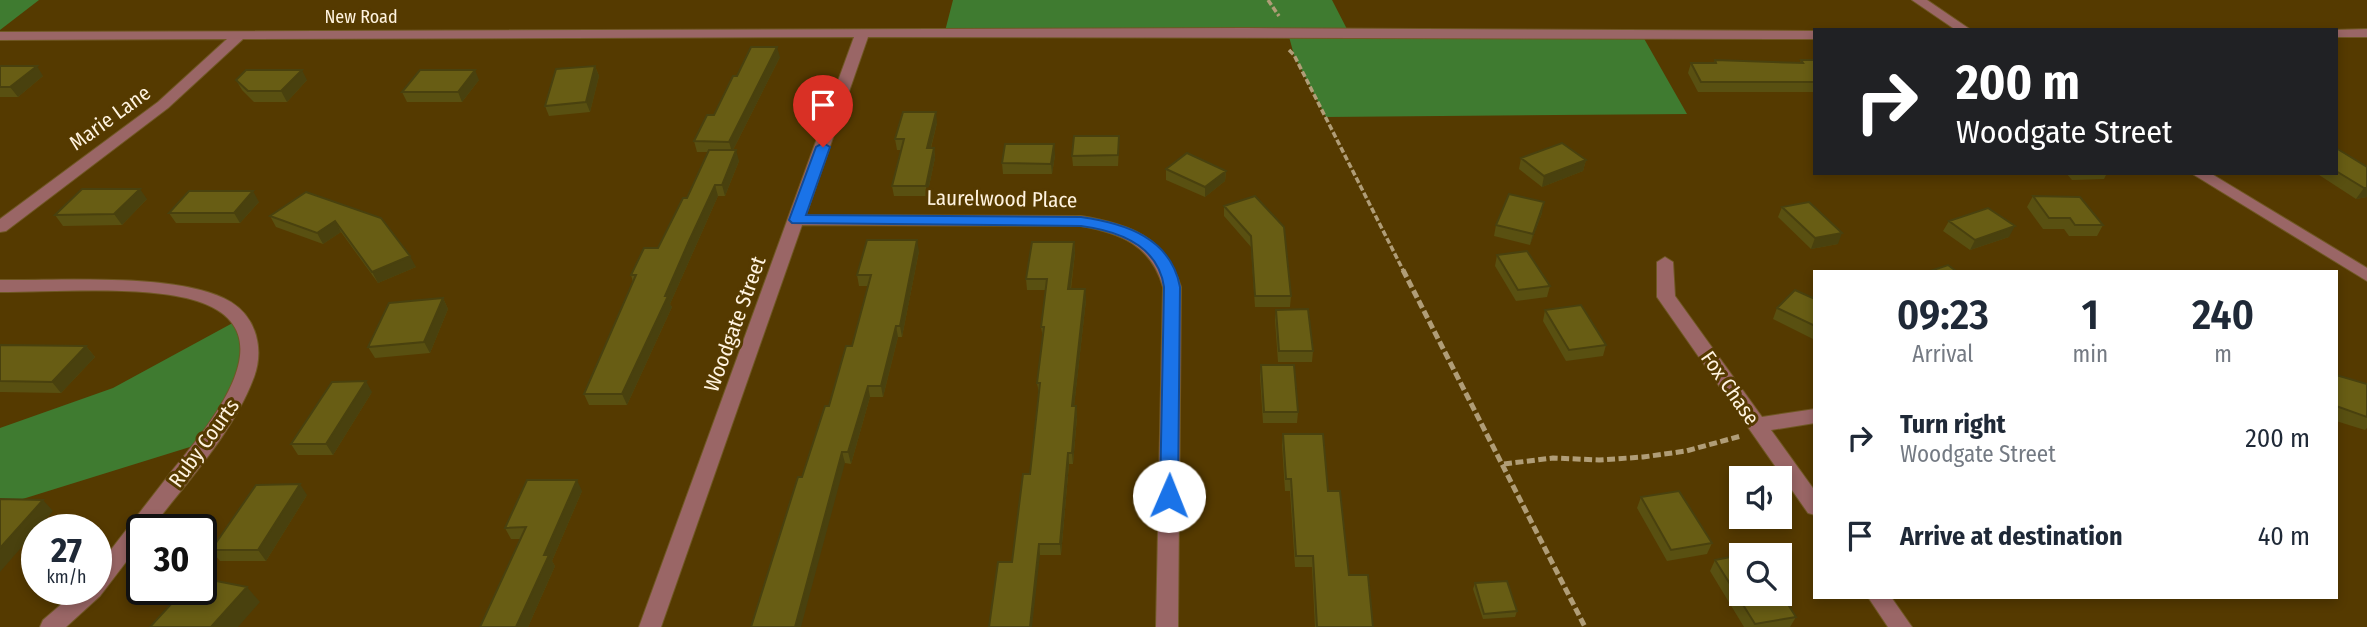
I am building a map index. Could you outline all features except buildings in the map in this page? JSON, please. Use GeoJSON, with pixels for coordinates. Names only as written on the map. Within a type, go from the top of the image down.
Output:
{"type":"FeatureCollection","features":[{"type":"Feature","properties":{"kind":"street"},"geometry":{"type":"LineString","coordinates":[[1918,0],[1962,28]]}},
{"type":"Feature","properties":{"kind":"street","name":"New Road"},"geometry":{"type":"LineString","coordinates":[[0,36],[1245,32],[1813,35]]}},
{"type":"Feature","properties":{"kind":"street"},"geometry":{"type":"LineString","coordinates":[[2338,33],[2367,33]]}},
{"type":"Feature","properties":{"kind":"street","name":"Woodgate Street"},"geometry":{"type":"LineString","coordinates":[[650,627],[862,35]]}},
{"type":"Feature","properties":{"kind":"street","name":"Marie Lane"},"geometry":{"type":"LineString","coordinates":[[0,227],[163,105],[239,36]]}},
{"type":"Feature","properties":{"kind":"street"},"geometry":{"type":"LineString","coordinates":[[2202,175],[2367,276]]}},
{"type":"Feature","properties":{"kind":"street","name":"Laurelwood Place"},"geometry":{"type":"LineString","coordinates":[[797,220],[1081,221],[1130,233],[1150,246],[1163,260],[1170,274],[1172,287],[1167,627]]}},
{"type":"Feature","properties":{"kind":"street","name":"Fox Chase"},"geometry":{"type":"LineString","coordinates":[[1665,262],[1666,298],[1813,503]]}},
{"type":"Feature","properties":{"kind":"street","name":"Ruby Courts"},"geometry":{"type":"LineString","coordinates":[[0,286],[148,287],[180,290],[228,308],[240,319],[251,339],[250,369],[243,388],[226,415],[112,564]]}},
{"type":"Feature","properties":{"kind":"street"},"geometry":{"type":"LineString","coordinates":[[1759,429],[1813,416]]}},
{"type":"Feature","properties":{"kind":"street"},"geometry":{"type":"LineString","coordinates":[[1880,599],[1900,627]]}},
{"type":"Feature","properties":{"kind":"street"},"geometry":{"type":"LineString","coordinates":[[51,627],[75,605]]}},
{"type":"Feature","properties":{"kind":"path"},"geometry":{"type":"LineString","coordinates":[[1268,0],[1274,12]]}},
{"type":"Feature","properties":{"kind":"path"},"geometry":{"type":"LineString","coordinates":[[1294,55],[1586,627]]}},
{"type":"Feature","properties":{"kind":"path"},"geometry":{"type":"LineString","coordinates":[[1504,464],[1553,458],[1599,460],[1643,457],[1686,451],[1759,429]]}},
{"type":"Feature","properties":{"kind":"green space"},"geometry":{"type":"Polygon","coordinates":[[[0,0],[39,0],[0,30],[0,0]]]}},
{"type":"Feature","properties":{"kind":"green space"},"geometry":{"type":"Polygon","coordinates":[[[953,0],[1332,0],[1349,33],[1642,35],[1687,114],[1326,117],[1294,55],[1288,33],[944,35],[953,0]]]}},
{"type":"Feature","properties":{"kind":"green space"},"geometry":{"type":"Polygon","coordinates":[[[240,319],[252,355],[206,442],[0,506],[0,428],[113,388],[240,319]]]}},
{"type":"Feature","properties":{"kind":"route"},"geometry":{"type":"LineString","coordinates":[[823,147],[797,220],[1081,221],[1130,233],[1150,246],[1163,260],[1170,274],[1172,287],[1169,496]]}}]}
